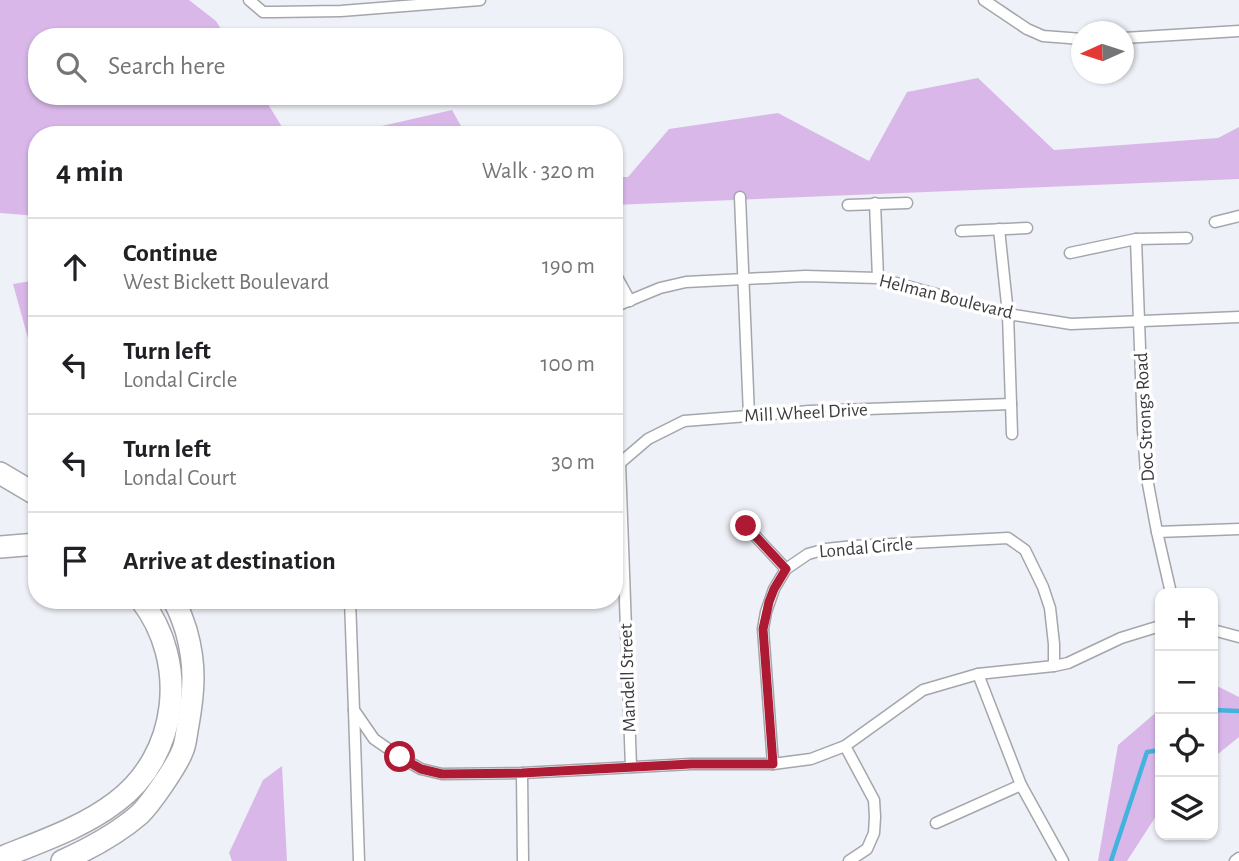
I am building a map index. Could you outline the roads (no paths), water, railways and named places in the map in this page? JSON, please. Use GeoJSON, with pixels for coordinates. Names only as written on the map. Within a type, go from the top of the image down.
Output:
{"type":"FeatureCollection","features":[{"type":"Feature","properties":{"kind":"highway"},"geometry":{"type":"LineString","coordinates":[[0,473],[28,490]]}},
{"type":"Feature","properties":{"kind":"highway"},"geometry":{"type":"LineString","coordinates":[[0,547],[28,545]]}},
{"type":"Feature","properties":{"kind":"highway"},"geometry":{"type":"LineString","coordinates":[[0,858],[85,821],[110,807],[131,789],[155,757],[168,722],[172,697],[171,676],[162,636],[148,609]]}},
{"type":"Feature","properties":{"kind":"highway"},"geometry":{"type":"LineString","coordinates":[[62,861],[111,835],[142,812],[172,771],[183,750],[193,680],[192,652],[179,609]]}},
{"type":"Feature","properties":{"kind":"street"},"geometry":{"type":"LineString","coordinates":[[249,0],[263,12],[341,11],[480,0]]}},
{"type":"Feature","properties":{"kind":"street"},"geometry":{"type":"LineString","coordinates":[[984,0],[1035,33],[1071,38]]}},
{"type":"Feature","properties":{"kind":"street"},"geometry":{"type":"LineString","coordinates":[[1134,37],[1239,31]]}},
{"type":"Feature","properties":{"kind":"street"},"geometry":{"type":"LineString","coordinates":[[740,197],[750,415]]}},
{"type":"Feature","properties":{"kind":"street"},"geometry":{"type":"LineString","coordinates":[[875,203],[878,278]]}},
{"type":"Feature","properties":{"kind":"street"},"geometry":{"type":"LineString","coordinates":[[848,205],[906,203]]}},
{"type":"Feature","properties":{"kind":"street"},"geometry":{"type":"LineString","coordinates":[[1215,222],[1239,216]]}},
{"type":"Feature","properties":{"kind":"street"},"geometry":{"type":"LineString","coordinates":[[961,231],[1027,228]]}},
{"type":"Feature","properties":{"kind":"street"},"geometry":{"type":"LineString","coordinates":[[999,229],[1007,314],[1012,435]]}},
{"type":"Feature","properties":{"kind":"street"},"geometry":{"type":"LineString","coordinates":[[1070,253],[1136,239],[1186,238]]}},
{"type":"Feature","properties":{"kind":"street","name":"Doc Strongs Road"},"geometry":{"type":"LineString","coordinates":[[1136,239],[1146,473],[1170,588]]}},
{"type":"Feature","properties":{"kind":"street","name":"Helman Boulevard"},"geometry":{"type":"LineString","coordinates":[[623,304],[660,288],[686,282],[805,276],[878,278],[1007,314],[1071,324],[1239,317]]}},
{"type":"Feature","properties":{"kind":"street"},"geometry":{"type":"LineString","coordinates":[[623,288],[630,301]]}},
{"type":"Feature","properties":{"kind":"street","name":"Mill Wheel Drive"},"geometry":{"type":"LineString","coordinates":[[623,458],[648,439],[684,421],[750,415],[1010,404]]}},
{"type":"Feature","properties":{"kind":"street"},"geometry":{"type":"LineString","coordinates":[[746,526],[786,569],[769,602],[763,629],[773,764]]}},
{"type":"Feature","properties":{"kind":"street"},"geometry":{"type":"LineString","coordinates":[[1157,533],[1239,529]]}},
{"type":"Feature","properties":{"kind":"street","name":"Londal Circle"},"geometry":{"type":"LineString","coordinates":[[786,569],[808,554],[854,546],[1008,538],[1026,550],[1043,587],[1049,608],[1054,666]]}},
{"type":"Feature","properties":{"kind":"street","name":"Mandell Street"},"geometry":{"type":"LineString","coordinates":[[623,593],[631,767]]}},
{"type":"Feature","properties":{"kind":"street"},"geometry":{"type":"LineString","coordinates":[[350,609],[359,861]]}},
{"type":"Feature","properties":{"kind":"street"},"geometry":{"type":"LineString","coordinates":[[354,710],[374,739],[421,769],[442,774],[522,773],[691,764],[773,764],[811,759],[845,746],[923,690],[978,674],[1068,663],[1121,638],[1155,628]]}},
{"type":"Feature","properties":{"kind":"street"},"geometry":{"type":"LineString","coordinates":[[1218,631],[1239,637]]}},
{"type":"Feature","properties":{"kind":"street"},"geometry":{"type":"LineString","coordinates":[[978,674],[1021,785],[1063,861]]}},
{"type":"Feature","properties":{"kind":"street"},"geometry":{"type":"LineString","coordinates":[[845,746],[874,800],[875,817],[874,833],[867,849],[849,861]]}},
{"type":"Feature","properties":{"kind":"street"},"geometry":{"type":"LineString","coordinates":[[522,773],[523,861]]}},
{"type":"Feature","properties":{"kind":"street"},"geometry":{"type":"LineString","coordinates":[[936,823],[1021,785]]}},
{"type":"Feature","properties":{"kind":"waterway"},"geometry":{"type":"LineString","coordinates":[[1218,710],[1239,711]]}},
{"type":"Feature","properties":{"kind":"waterway"},"geometry":{"type":"LineString","coordinates":[[1111,861],[1147,752],[1155,751]]}}]}
